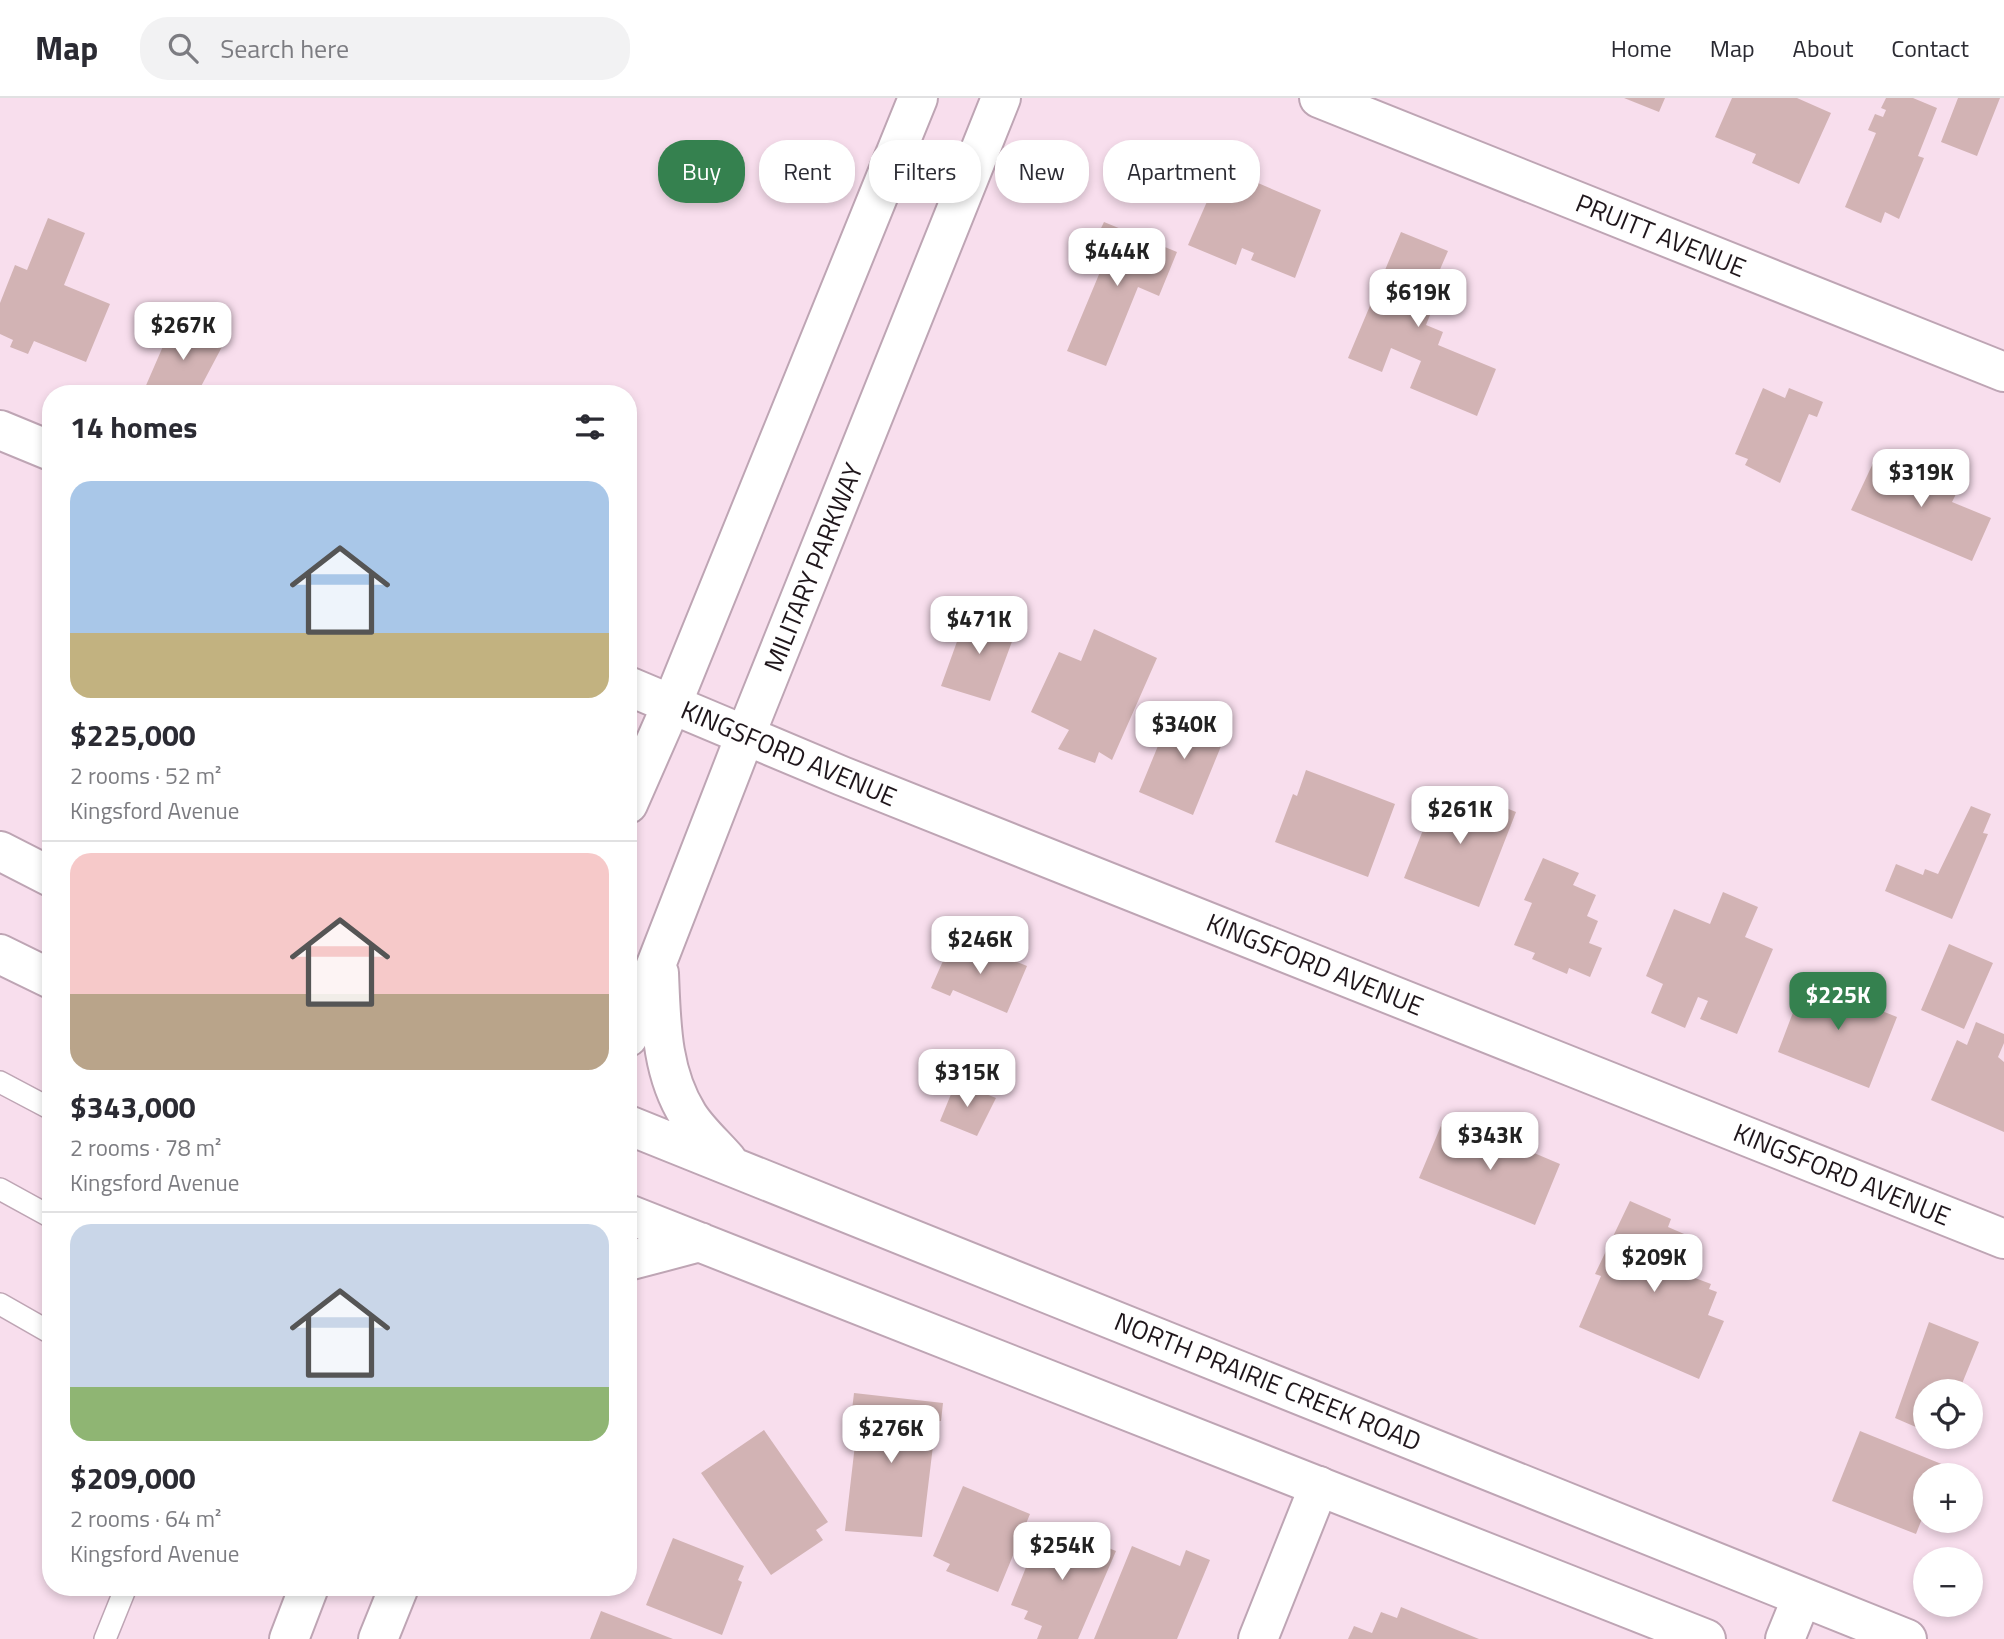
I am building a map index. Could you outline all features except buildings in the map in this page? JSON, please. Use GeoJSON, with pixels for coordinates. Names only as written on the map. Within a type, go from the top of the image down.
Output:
{"type":"FeatureCollection","features":[{"type":"Feature","properties":{"kind":"main road"},"geometry":{"type":"LineString","coordinates":[[637,784],[672,704],[918,98]]}},
{"type":"Feature","properties":{"kind":"main road","name":"MILITARY PARKWAY"},"geometry":{"type":"LineString","coordinates":[[637,1015],[745,736],[1001,98]]}},
{"type":"Feature","properties":{"kind":"main road","name":"PRUITT AVENUE"},"geometry":{"type":"LineString","coordinates":[[1319,98],[2004,372]]}},
{"type":"Feature","properties":{"kind":"main road"},"geometry":{"type":"LineString","coordinates":[[0,430],[42,447]]}},
{"type":"Feature","properties":{"kind":"main road","name":"KINGSFORD AVENUE"},"geometry":{"type":"LineString","coordinates":[[637,690],[745,736],[2004,1239]]}},
{"type":"Feature","properties":{"kind":"main road"},"geometry":{"type":"LineString","coordinates":[[0,851],[42,872]]}},
{"type":"Feature","properties":{"kind":"main road"},"geometry":{"type":"LineString","coordinates":[[2,958],[42,975]]}},
{"type":"Feature","properties":{"kind":"main road"},"geometry":{"type":"LineString","coordinates":[[659,960],[661,1028],[667,1067],[675,1091],[688,1116],[730,1164]]}},
{"type":"Feature","properties":{"kind":"main road","name":"NORTH PRAIRIE CREEK ROAD"},"geometry":{"type":"LineString","coordinates":[[637,1128],[1907,1639]]}},
{"type":"Feature","properties":{"kind":"main road"},"geometry":{"type":"LineString","coordinates":[[637,1218],[1706,1639]]}},
{"type":"Feature","properties":{"kind":"main road"},"geometry":{"type":"LineString","coordinates":[[637,1259],[700,1242]]}},
{"type":"Feature","properties":{"kind":"main road"},"geometry":{"type":"LineString","coordinates":[[1258,1639],[1319,1486]]}},
{"type":"Feature","properties":{"kind":"main road"},"geometry":{"type":"LineString","coordinates":[[289,1639],[306,1596]]}},
{"type":"Feature","properties":{"kind":"main road"},"geometry":{"type":"LineString","coordinates":[[378,1639],[395,1596]]}},
{"type":"Feature","properties":{"kind":"main road"},"geometry":{"type":"LineString","coordinates":[[1785,1639],[1802,1597]]}},
{"type":"Feature","properties":{"kind":"lane"},"geometry":{"type":"LineString","coordinates":[[0,1082],[42,1104]]}},
{"type":"Feature","properties":{"kind":"lane"},"geometry":{"type":"LineString","coordinates":[[0,1189],[42,1212]]}},
{"type":"Feature","properties":{"kind":"lane"},"geometry":{"type":"LineString","coordinates":[[0,1304],[42,1328]]}},
{"type":"Feature","properties":{"kind":"lane"},"geometry":{"type":"LineString","coordinates":[[105,1639],[122,1596]]}}]}
